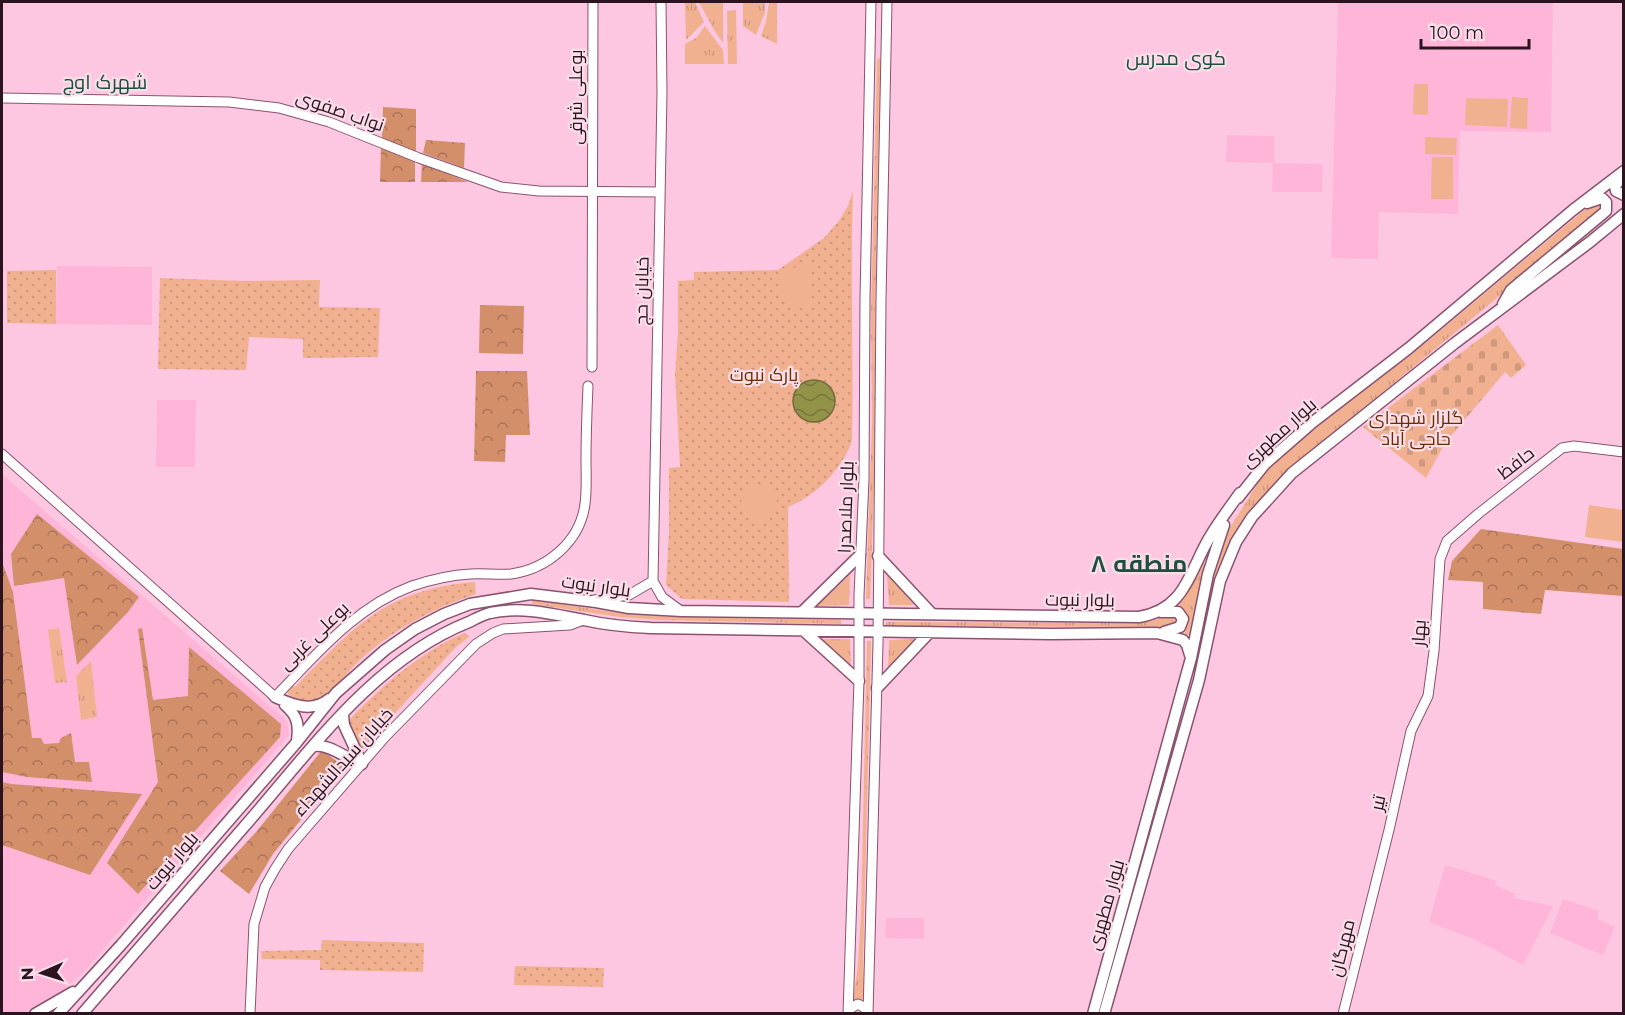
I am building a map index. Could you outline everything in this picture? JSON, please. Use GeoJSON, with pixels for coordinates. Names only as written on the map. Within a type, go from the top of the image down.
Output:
{"type":"FeatureCollection","features":[{"type":"Feature","properties":{"kind":"main road"},"geometry":{"type":"LineString","coordinates":[[1623,173],[1615,186],[1616,191],[1623,195]]}},
{"type":"Feature","properties":{"kind":"main road","name":"بلوار مطهری"},"geometry":{"type":"LineString","coordinates":[[1093,1014],[1191,658],[1208,574],[1220,533],[1240,493],[1265,464],[1313,422],[1408,348],[1573,210],[1623,173]]}},
{"type":"Feature","properties":{"kind":"main road"},"geometry":{"type":"LineString","coordinates":[[1500,310],[1511,290],[1606,211],[1606,202],[1598,198],[1573,210]]}},
{"type":"Feature","properties":{"kind":"main road","name":"بلوار مطهری"},"geometry":{"type":"LineString","coordinates":[[1104,1014],[1198,680],[1220,581],[1236,542],[1252,517],[1292,473],[1455,343],[1590,242],[1623,214]]}},
{"type":"Feature","properties":{"kind":"main road","name":"بلوار نبوت"},"geometry":{"type":"LineString","coordinates":[[58,1014],[297,742],[336,693],[385,650],[415,629],[444,614],[470,604],[531,594],[587,600],[629,608],[682,611],[1139,617],[1157,612],[1171,604],[1182,591],[1210,536],[1240,493]]}},
{"type":"Feature","properties":{"kind":"main road"},"geometry":{"type":"LineString","coordinates":[[802,612],[860,555]]}},
{"type":"Feature","properties":{"kind":"main road"},"geometry":{"type":"LineString","coordinates":[[878,556],[932,614]]}},
{"type":"Feature","properties":{"kind":"main road"},"geometry":{"type":"LineString","coordinates":[[529,610],[524,602],[531,594]]}},
{"type":"Feature","properties":{"kind":"main road"},"geometry":{"type":"LineString","coordinates":[[513,596],[520,604],[514,611]]}},
{"type":"Feature","properties":{"kind":"main road","name":"بلوار نبوت"},"geometry":{"type":"LineString","coordinates":[[82,1014],[343,715],[396,663],[449,629],[489,613],[529,610],[618,626],[651,628],[1157,633]]}},
{"type":"Feature","properties":{"kind":"main road"},"geometry":{"type":"LineString","coordinates":[[1157,612],[1175,611],[1181,613],[1183,619],[1182,625],[1178,628],[1157,633]]}},
{"type":"Feature","properties":{"kind":"main road"},"geometry":{"type":"LineString","coordinates":[[844,613],[850,616],[852,621],[852,625],[845,631]]}},
{"type":"Feature","properties":{"kind":"main road"},"geometry":{"type":"LineString","coordinates":[[883,614],[881,621],[883,632]]}},
{"type":"Feature","properties":{"kind":"main road"},"geometry":{"type":"LineString","coordinates":[[804,631],[859,681]]}},
{"type":"Feature","properties":{"kind":"main road"},"geometry":{"type":"LineString","coordinates":[[877,688],[930,632]]}},
{"type":"Feature","properties":{"kind":"main road"},"geometry":{"type":"LineString","coordinates":[[1157,633],[1183,640],[1191,658]]}},
{"type":"Feature","properties":{"kind":"main road"},"geometry":{"type":"LineString","coordinates":[[275,697],[296,706],[313,706],[323,704],[336,693]]}},
{"type":"Feature","properties":{"kind":"main road"},"geometry":{"type":"LineString","coordinates":[[275,697],[295,714],[298,721],[297,742]]}},
{"type":"Feature","properties":{"kind":"main road"},"geometry":{"type":"LineString","coordinates":[[343,715],[344,725],[362,764]]}},
{"type":"Feature","properties":{"kind":"main road"},"geometry":{"type":"LineString","coordinates":[[314,746],[324,745],[345,758],[362,764]]}},
{"type":"Feature","properties":{"kind":"main road"},"geometry":{"type":"LineString","coordinates":[[159,901],[170,912]]}},
{"type":"Feature","properties":{"kind":"main road"},"geometry":{"type":"LineString","coordinates":[[35,1014],[84,986]]}},
{"type":"Feature","properties":{"kind":"street","name":"بوعلی شرقی"},"geometry":{"type":"LineString","coordinates":[[592,192],[593,2]]}},
{"type":"Feature","properties":{"kind":"street","name":"خیابان حج"},"geometry":{"type":"LineString","coordinates":[[653,581],[661,2]]}},
{"type":"Feature","properties":{"kind":"street","name":"بلوار ملاصدرا"},"geometry":{"type":"LineString","coordinates":[[848,1014],[864,479],[871,2]]}},
{"type":"Feature","properties":{"kind":"street","name":"بلوار ملاصدرا"},"geometry":{"type":"LineString","coordinates":[[883,614],[878,556],[887,2]]}},
{"type":"Feature","properties":{"kind":"street"},"geometry":{"type":"LineString","coordinates":[[871,46],[886,46]]}},
{"type":"Feature","properties":{"kind":"street","name":"نواب صفوی"},"geometry":{"type":"LineString","coordinates":[[2,98],[229,102],[279,108],[329,122],[419,158],[501,187],[592,192],[660,192]]}},
{"type":"Feature","properties":{"kind":"street"},"geometry":{"type":"LineString","coordinates":[[592,192],[592,367]]}},
{"type":"Feature","properties":{"kind":"street","name":"بوعلی غربی"},"geometry":{"type":"LineString","coordinates":[[2,454],[275,697],[345,626],[372,605],[392,594],[437,579],[468,574],[510,574],[529,570],[559,553],[572,538],[585,505],[588,386]]}},
{"type":"Feature","properties":{"kind":"street","name":"حافظ"},"geometry":{"type":"LineString","coordinates":[[1444,544],[1478,514],[1562,448],[1570,446],[1623,452]]}},
{"type":"Feature","properties":{"kind":"street","name":"بهار"},"geometry":{"type":"LineString","coordinates":[[1414,722],[1428,696],[1434,651],[1440,559],[1444,544]]}},
{"type":"Feature","properties":{"kind":"street"},"geometry":{"type":"LineString","coordinates":[[587,600],[629,595],[653,581],[662,597],[682,611]]}},
{"type":"Feature","properties":{"kind":"street","name":"خیابان سیدالشهداء"},"geometry":{"type":"LineString","coordinates":[[250,1014],[254,924],[265,887],[288,849],[362,764],[467,652],[493,633],[514,628],[570,625],[583,620]]}},
{"type":"Feature","properties":{"kind":"street"},"geometry":{"type":"LineString","coordinates":[[868,1014],[877,688],[883,632]]}},
{"type":"Feature","properties":{"kind":"street","name":"تیر"},"geometry":{"type":"LineString","coordinates":[[1374,891],[1414,722]]}},
{"type":"Feature","properties":{"kind":"street","name":"مهرگان"},"geometry":{"type":"LineString","coordinates":[[1343,1014],[1374,891]]}},
{"type":"Feature","properties":{"kind":"street"},"geometry":{"type":"LineString","coordinates":[[848,1014],[854,1005],[858,1004],[865,1008],[868,1014]]}},
{"type":"Feature","properties":{"kind":"shaded area"},"geometry":{"type":"Polygon","coordinates":[[[1338,2],[1553,2],[1551,132],[1460,131],[1458,214],[1379,212],[1378,259],[1331,258],[1338,2]]]}},
{"type":"Feature","properties":{"kind":"shaded area"},"geometry":{"type":"Polygon","coordinates":[[[1227,135],[1274,136],[1274,163],[1323,164],[1322,192],[1272,192],[1273,163],[1226,162],[1227,135]]]}},
{"type":"Feature","properties":{"kind":"shaded area"},"geometry":{"type":"Polygon","coordinates":[[[57,266],[152,267],[152,325],[56,324],[57,266]]]}},
{"type":"Feature","properties":{"kind":"shaded area"},"geometry":{"type":"Polygon","coordinates":[[[157,400],[196,400],[195,467],[156,467],[157,400]]]}},
{"type":"Feature","properties":{"kind":"shaded area"},"geometry":{"type":"Polygon","coordinates":[[[2,474],[287,721],[289,735],[81,975],[59,993],[22,1014],[2,1013],[2,474]]]}},
{"type":"Feature","properties":{"kind":"shaded area"},"geometry":{"type":"Polygon","coordinates":[[[1445,865],[1497,881],[1495,885],[1515,894],[1514,898],[1553,906],[1523,965],[1474,939],[1429,922],[1445,865]]]}},
{"type":"Feature","properties":{"kind":"shaded area"},"geometry":{"type":"Polygon","coordinates":[[[1563,899],[1599,911],[1597,919],[1615,927],[1603,955],[1550,933],[1563,899]]]}},
{"type":"Feature","properties":{"kind":"shaded area"},"geometry":{"type":"Polygon","coordinates":[[[886,918],[924,918],[924,939],[885,938],[886,918]]]}},
{"type":"Feature","properties":{"kind":"green space"},"geometry":{"type":"Polygon","coordinates":[[[685,2],[695,2],[704,22],[686,40],[685,2]]]}},
{"type":"Feature","properties":{"kind":"green space"},"geometry":{"type":"Polygon","coordinates":[[[699,2],[723,2],[723,43],[714,30],[699,2]]]}},
{"type":"Feature","properties":{"kind":"green space"},"geometry":{"type":"Polygon","coordinates":[[[743,2],[765,3],[765,12],[756,35],[743,26],[743,2]]]}},
{"type":"Feature","properties":{"kind":"green space"},"geometry":{"type":"Polygon","coordinates":[[[769,3],[777,3],[777,44],[761,36],[769,3]]]}},
{"type":"Feature","properties":{"kind":"green space"},"geometry":{"type":"Polygon","coordinates":[[[736,10],[737,64],[728,64],[727,11],[736,10]]]}},
{"type":"Feature","properties":{"kind":"green space"},"geometry":{"type":"Polygon","coordinates":[[[705,26],[723,50],[724,64],[685,64],[685,44],[696,38],[705,26]]]}},
{"type":"Feature","properties":{"kind":"green space"},"geometry":{"type":"Polygon","coordinates":[[[879,58],[881,60],[875,315],[876,423],[870,599],[866,599],[872,424],[871,315],[877,60],[879,58]]]}},
{"type":"Feature","properties":{"kind":"green space"},"geometry":{"type":"Polygon","coordinates":[[[1414,84],[1428,84],[1428,115],[1413,114],[1414,84]]]}},
{"type":"Feature","properties":{"kind":"green space"},"geometry":{"type":"Polygon","coordinates":[[[1512,97],[1528,98],[1527,129],[1510,128],[1512,97]]]}},
{"type":"Feature","properties":{"kind":"green space"},"geometry":{"type":"Polygon","coordinates":[[[1466,98],[1508,99],[1507,127],[1465,125],[1466,98]]]}},
{"type":"Feature","properties":{"kind":"green space"},"geometry":{"type":"Polygon","coordinates":[[[383,107],[416,109],[416,153],[382,139],[383,107]]]}},
{"type":"Feature","properties":{"kind":"green space"},"geometry":{"type":"Polygon","coordinates":[[[1425,137],[1457,138],[1456,155],[1425,154],[1425,137]]]}},
{"type":"Feature","properties":{"kind":"green space"},"geometry":{"type":"Polygon","coordinates":[[[426,140],[465,143],[464,168],[423,153],[426,140]]]}},
{"type":"Feature","properties":{"kind":"green space"},"geometry":{"type":"Polygon","coordinates":[[[381,146],[415,160],[415,182],[380,182],[381,146]]]}},
{"type":"Feature","properties":{"kind":"green space"},"geometry":{"type":"Polygon","coordinates":[[[1432,157],[1453,157],[1453,199],[1431,199],[1432,157]]]}},
{"type":"Feature","properties":{"kind":"green space"},"geometry":{"type":"Polygon","coordinates":[[[422,163],[468,182],[421,182],[422,163]]]}},
{"type":"Feature","properties":{"kind":"green space","name":"پارک نبوت"},"geometry":{"type":"Polygon","coordinates":[[[853,191],[852,441],[842,462],[827,480],[808,496],[788,507],[789,602],[682,599],[666,585],[669,468],[680,467],[675,373],[678,281],[694,280],[694,272],[778,270],[824,238],[839,221],[848,206],[853,191]]]}},
{"type":"Feature","properties":{"kind":"green space"},"geometry":{"type":"Polygon","coordinates":[[[1599,205],[1600,213],[1279,478],[1252,511],[1232,544],[1217,580],[1206,622],[1203,622],[1217,559],[1226,534],[1263,475],[1303,437],[1429,340],[1588,207],[1599,205]]]}},
{"type":"Feature","properties":{"kind":"green space"},"geometry":{"type":"Polygon","coordinates":[[[810,257],[812,309],[809,312],[782,298],[781,272],[794,268],[810,257]]]}},
{"type":"Feature","properties":{"kind":"green space"},"geometry":{"type":"Polygon","coordinates":[[[56,270],[56,324],[7,323],[7,271],[56,270]]]}},
{"type":"Feature","properties":{"kind":"green space"},"geometry":{"type":"Polygon","coordinates":[[[160,278],[243,281],[320,280],[319,307],[380,308],[378,357],[303,358],[303,339],[249,337],[246,370],[158,369],[160,278]]]}},
{"type":"Feature","properties":{"kind":"green space"},"geometry":{"type":"Polygon","coordinates":[[[480,305],[524,306],[523,354],[479,353],[480,305]]]}},
{"type":"Feature","properties":{"kind":"green space","name":"گلزار شهدای حاجی آباد"},"geometry":{"type":"Polygon","coordinates":[[[1498,325],[1526,365],[1511,378],[1505,372],[1445,443],[1426,478],[1363,427],[1498,325]]]}},
{"type":"Feature","properties":{"kind":"green space"},"geometry":{"type":"Polygon","coordinates":[[[476,371],[527,371],[530,435],[506,435],[505,462],[474,461],[476,371]]]}},
{"type":"Feature","properties":{"kind":"green space"},"geometry":{"type":"Polygon","coordinates":[[[759,485],[772,490],[777,503],[772,516],[759,521],[746,516],[741,503],[746,490],[759,485]]]}},
{"type":"Feature","properties":{"kind":"green space"},"geometry":{"type":"Polygon","coordinates":[[[1589,505],[1623,510],[1623,542],[1585,537],[1589,505]]]}},
{"type":"Feature","properties":{"kind":"green space"},"geometry":{"type":"Polygon","coordinates":[[[37,514],[139,597],[128,612],[77,665],[64,578],[14,586],[11,554],[37,514]]]}},
{"type":"Feature","properties":{"kind":"green space"},"geometry":{"type":"Polygon","coordinates":[[[1481,529],[1623,549],[1623,596],[1545,590],[1541,614],[1483,609],[1483,582],[1448,580],[1452,561],[1481,529]]]}},
{"type":"Feature","properties":{"kind":"green space"},"geometry":{"type":"Polygon","coordinates":[[[1207,549],[1190,635],[1185,634],[1185,612],[1178,604],[1189,589],[1207,549]]]}},
{"type":"Feature","properties":{"kind":"green space"},"geometry":{"type":"Polygon","coordinates":[[[2,562],[13,592],[32,738],[41,738],[44,744],[59,743],[61,738],[71,733],[75,762],[89,762],[92,782],[27,777],[2,772],[2,562]]]}},
{"type":"Feature","properties":{"kind":"green space"},"geometry":{"type":"Polygon","coordinates":[[[887,573],[914,605],[889,605],[887,573]]]}},
{"type":"Feature","properties":{"kind":"green space"},"geometry":{"type":"Polygon","coordinates":[[[850,575],[849,605],[817,606],[850,575]]]}},
{"type":"Feature","properties":{"kind":"green space"},"geometry":{"type":"Polygon","coordinates":[[[475,582],[476,594],[430,613],[387,638],[356,663],[319,701],[306,702],[286,692],[292,684],[295,687],[354,629],[394,602],[444,586],[475,582]]]}},
{"type":"Feature","properties":{"kind":"green space"},"geometry":{"type":"Polygon","coordinates":[[[532,600],[621,613],[841,620],[841,624],[620,617],[532,604],[532,600]]]}},
{"type":"Feature","properties":{"kind":"green space"},"geometry":{"type":"Polygon","coordinates":[[[1174,615],[1177,617],[1177,624],[1170,627],[886,626],[886,622],[1143,623],[1174,615]]]}},
{"type":"Feature","properties":{"kind":"green space"},"geometry":{"type":"Polygon","coordinates":[[[59,628],[67,682],[55,683],[48,630],[59,628]]]}},
{"type":"Feature","properties":{"kind":"green space"},"geometry":{"type":"Polygon","coordinates":[[[142,628],[153,700],[188,696],[189,647],[281,724],[280,737],[138,894],[107,863],[158,782],[138,629],[142,628]]]}},
{"type":"Feature","properties":{"kind":"green space"},"geometry":{"type":"Polygon","coordinates":[[[464,633],[470,636],[456,647],[362,749],[348,721],[402,671],[447,641],[464,633]]]}},
{"type":"Feature","properties":{"kind":"green space"},"geometry":{"type":"Polygon","coordinates":[[[821,639],[850,639],[851,666],[821,639]]]}},
{"type":"Feature","properties":{"kind":"green space"},"geometry":{"type":"Polygon","coordinates":[[[916,639],[888,669],[889,640],[916,639]]]}},
{"type":"Feature","properties":{"kind":"green space"},"geometry":{"type":"Polygon","coordinates":[[[867,641],[871,641],[863,965],[865,1000],[853,1001],[861,915],[867,641]]]}},
{"type":"Feature","properties":{"kind":"green space"},"geometry":{"type":"Polygon","coordinates":[[[91,661],[97,717],[81,720],[76,676],[91,661]]]}},
{"type":"Feature","properties":{"kind":"green space"},"geometry":{"type":"Polygon","coordinates":[[[322,750],[344,767],[273,854],[249,894],[220,871],[257,831],[322,750]]]}},
{"type":"Feature","properties":{"kind":"green space"},"geometry":{"type":"Polygon","coordinates":[[[2,782],[142,794],[90,875],[2,845],[2,782]]]}},
{"type":"Feature","properties":{"kind":"green space"},"geometry":{"type":"Polygon","coordinates":[[[322,940],[424,943],[423,972],[320,970],[320,960],[262,959],[261,951],[321,950],[322,940]]]}},
{"type":"Feature","properties":{"kind":"green space"},"geometry":{"type":"Polygon","coordinates":[[[515,966],[604,968],[603,987],[514,985],[515,966]]]}},
{"type":"Feature","properties":{"kind":"water"},"geometry":{"type":"Polygon","coordinates":[[[814,380],[822,381],[829,386],[834,393],[834,409],[829,416],[822,421],[814,422],[806,421],[799,416],[794,409],[793,401],[794,393],[799,386],[806,381],[814,380]]]}},
{"type":"Feature","properties":{"kind":"district","name":"کوی مدرس"},"geometry":{"type":"Point","coordinates":[1176,58]}},
{"type":"Feature","properties":{"kind":"district","name":"شهرک اوج"},"geometry":{"type":"Point","coordinates":[105,82]}},
{"type":"Feature","properties":{"kind":"district","name":"منطقه ۸"},"geometry":{"type":"Point","coordinates":[1139,563]}}]}
